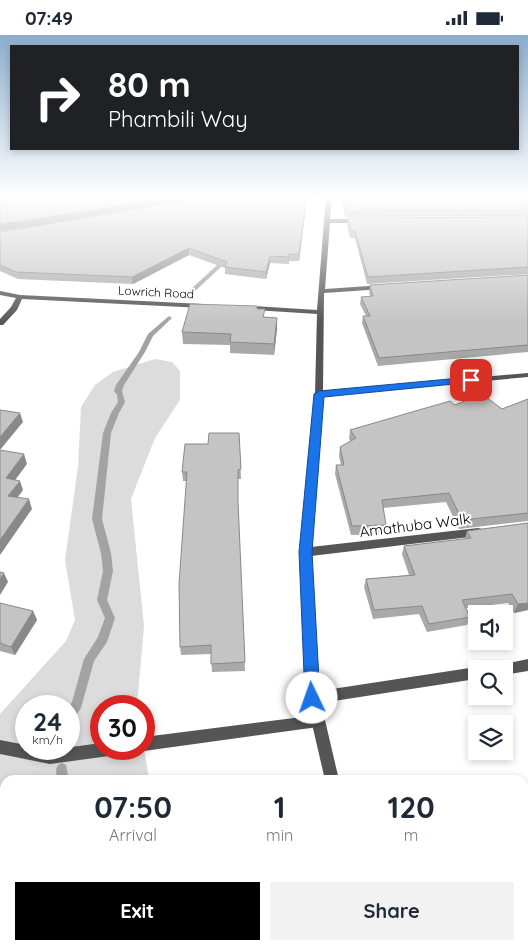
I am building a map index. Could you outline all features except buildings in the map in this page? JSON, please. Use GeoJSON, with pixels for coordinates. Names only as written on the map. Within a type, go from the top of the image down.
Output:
{"type":"FeatureCollection","features":[{"type":"Feature","properties":{"kind":"street"},"geometry":{"type":"LineString","coordinates":[[325,239],[320,312],[319,394],[305,552],[312,698],[331,775]]}},
{"type":"Feature","properties":{"kind":"street"},"geometry":{"type":"LineString","coordinates":[[321,291],[390,287]]}},
{"type":"Feature","properties":{"kind":"street","name":"Lowrich Road"},"geometry":{"type":"LineString","coordinates":[[0,293],[20,297],[214,307]]}},
{"type":"Feature","properties":{"kind":"street"},"geometry":{"type":"LineString","coordinates":[[0,323],[14,308],[20,297]]}},
{"type":"Feature","properties":{"kind":"street"},"geometry":{"type":"LineString","coordinates":[[243,308],[320,312]]}},
{"type":"Feature","properties":{"kind":"street"},"geometry":{"type":"LineString","coordinates":[[319,394],[528,375]]}},
{"type":"Feature","properties":{"kind":"street","name":"Amathuba Walk"},"geometry":{"type":"LineString","coordinates":[[305,552],[489,531]]}},
{"type":"Feature","properties":{"kind":"street"},"geometry":{"type":"LineString","coordinates":[[513,668],[528,665]]}},
{"type":"Feature","properties":{"kind":"street"},"geometry":{"type":"LineString","coordinates":[[312,698],[468,674]]}},
{"type":"Feature","properties":{"kind":"street"},"geometry":{"type":"LineString","coordinates":[[155,743],[318,721]]}},
{"type":"Feature","properties":{"kind":"street"},"geometry":{"type":"LineString","coordinates":[[0,747],[50,757],[90,752]]}},
{"type":"Feature","properties":{"kind":"shaded area"},"geometry":{"type":"Polygon","coordinates":[[[155,359],[172,362],[180,371],[180,400],[155,438],[131,499],[144,626],[138,695],[90,695],[90,760],[146,760],[148,775],[0,775],[0,714],[15,697],[15,760],[80,760],[80,695],[17,695],[66,641],[75,620],[65,560],[78,467],[81,407],[95,385],[113,372],[155,359]]]}},
{"type":"Feature","properties":{"kind":"waterway"},"geometry":{"type":"LineString","coordinates":[[192,291],[225,258]]}},
{"type":"Feature","properties":{"kind":"waterway"},"geometry":{"type":"LineString","coordinates":[[79,695],[89,659],[103,639],[110,618],[102,600],[108,571],[106,553],[97,519],[107,433],[122,399],[118,391],[120,385],[142,352],[150,335],[169,318]]}},
{"type":"Feature","properties":{"kind":"waterway"},"geometry":{"type":"LineString","coordinates":[[62,769],[63,775]]}},
{"type":"Feature","properties":{"kind":"route"},"geometry":{"type":"LineString","coordinates":[[312,698],[305,552],[319,394],[471,380]]}}]}
